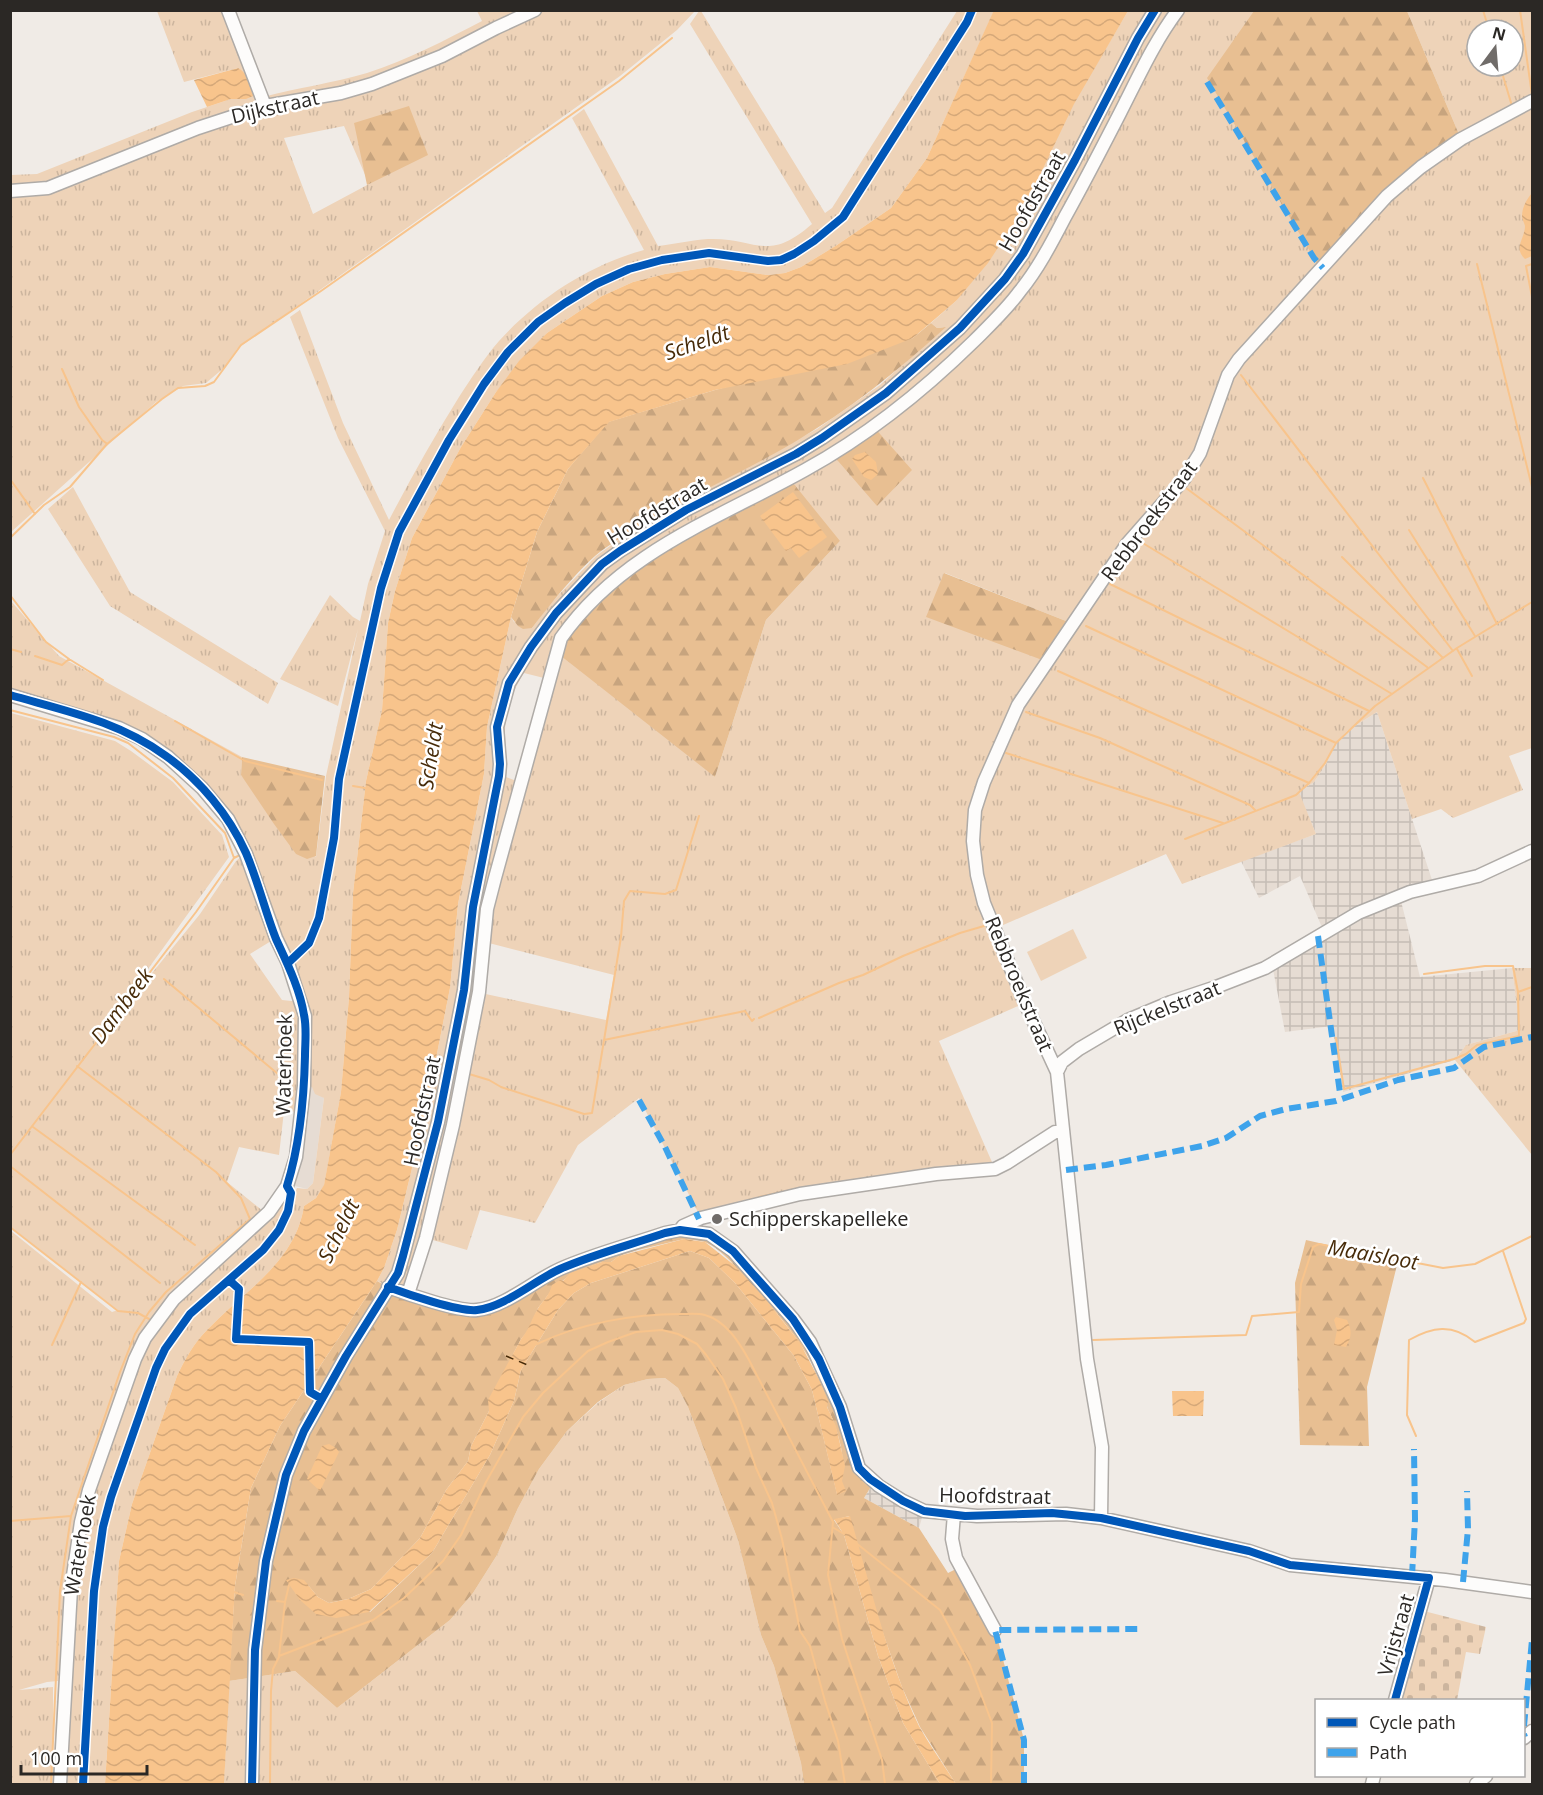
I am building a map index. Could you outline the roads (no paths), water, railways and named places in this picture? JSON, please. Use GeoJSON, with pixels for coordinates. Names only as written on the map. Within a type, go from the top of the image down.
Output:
{"type":"FeatureCollection","features":[{"type":"Feature","properties":{"kind":"street"},"geometry":{"type":"LineString","coordinates":[[228,10],[265,106]]}},
{"type":"Feature","properties":{"kind":"street","name":"Dijkstraat"},"geometry":{"type":"LineString","coordinates":[[10,190],[48,188],[198,128],[265,106],[341,93],[372,84],[442,56],[535,10]]}},
{"type":"Feature","properties":{"kind":"street","name":"Hoofdstraat"},"geometry":{"type":"LineString","coordinates":[[1155,10],[1023,254],[1005,279],[960,328],[886,393],[822,438],[686,510],[602,564],[556,613],[518,665],[508,683],[497,727],[499,776],[472,907],[464,990],[438,1122],[398,1274],[388,1287],[476,1310],[501,1301],[547,1275],[576,1263],[665,1233],[680,1230],[709,1234],[733,1251],[793,1319],[810,1342],[840,1407],[859,1468],[870,1479],[903,1501],[924,1510],[977,1516],[1052,1513],[1101,1518],[1249,1551],[1290,1564],[1430,1578],[1533,1592]]}},
{"type":"Feature","properties":{"kind":"street","name":"Hoofdstraat"},"geometry":{"type":"LineString","coordinates":[[408,1294],[426,1238],[453,1125],[479,992],[488,909],[495,878],[561,638],[570,625],[615,578],[630,566],[696,526],[832,454],[897,408],[973,342],[1020,291],[1039,264],[1092,169],[1154,47],[1178,10]]}},
{"type":"Feature","properties":{"kind":"street","name":"Rebbroekstraat"},"geometry":{"type":"LineString","coordinates":[[1057,1072],[984,903],[975,852],[975,810],[984,782],[1018,705],[1127,544],[1184,478],[1200,453],[1228,375],[1239,359],[1387,196],[1421,167],[1461,139],[1533,101]]}},
{"type":"Feature","properties":{"kind":"street","name":"Waterhoek"},"geometry":{"type":"LineString","coordinates":[[10,695],[119,728],[142,739],[168,757],[201,788],[228,819],[246,854],[276,938],[288,963],[305,1016],[304,1086],[296,1157],[287,1186],[269,1212],[174,1299],[145,1338],[135,1359],[89,1490],[81,1522],[71,1589],[60,1785]]}},
{"type":"Feature","properties":{"kind":"street","name":"Rijckelstraat"},"geometry":{"type":"LineString","coordinates":[[1057,1072],[1062,1062],[1079,1048],[1128,1020],[1265,968],[1358,913],[1410,892],[1478,876],[1533,851]]}},
{"type":"Feature","properties":{"kind":"street"},"geometry":{"type":"LineString","coordinates":[[1057,1072],[1087,1359],[1102,1447],[1101,1518]]}},
{"type":"Feature","properties":{"kind":"street","name":"Hoofdstraat"},"geometry":{"type":"LineString","coordinates":[[680,1230],[684,1226],[710,1216],[800,1194],[936,1174],[995,1169],[1056,1132],[1062,1132]]}},
{"type":"Feature","properties":{"kind":"street"},"geometry":{"type":"LineString","coordinates":[[709,1234],[710,1216]]}},
{"type":"Feature","properties":{"kind":"street"},"geometry":{"type":"LineString","coordinates":[[252,1785],[255,1650],[266,1561],[282,1490],[291,1460],[304,1431],[388,1287]]}},
{"type":"Feature","properties":{"kind":"street"},"geometry":{"type":"LineString","coordinates":[[954,1514],[952,1539],[956,1558],[995,1629]]}},
{"type":"Feature","properties":{"kind":"street","name":"Vrijstraat"},"geometry":{"type":"LineString","coordinates":[[1396,1699],[1430,1578]]}},
{"type":"Feature","properties":{"kind":"water","name":"Scheldt"},"geometry":{"type":"Polygon","coordinates":[[[994,10],[1128,11],[1074,104],[1024,208],[988,263],[956,301],[913,338],[847,364],[715,390],[609,422],[568,469],[537,532],[511,617],[487,727],[484,774],[458,904],[450,988],[424,1119],[397,1230],[377,1281],[280,1426],[251,1488],[235,1586],[224,1784],[105,1784],[119,1561],[132,1504],[177,1376],[202,1335],[252,1289],[279,1260],[299,1226],[304,1206],[316,1198],[324,1185],[341,1092],[349,997],[353,893],[366,781],[382,710],[388,623],[395,591],[412,538],[461,447],[496,392],[519,361],[547,333],[602,296],[633,282],[710,267],[768,275],[785,273],[801,267],[837,245],[891,208],[927,158],[994,10]]]}},
{"type":"Feature","properties":{"kind":"water"},"geometry":{"type":"Polygon","coordinates":[[[238,68],[249,80],[253,96],[246,99],[231,99],[207,107],[194,80],[238,68]]]}},
{"type":"Feature","properties":{"kind":"water"},"geometry":{"type":"Polygon","coordinates":[[[1532,193],[1532,256],[1525,259],[1520,251],[1520,243],[1525,230],[1522,213],[1532,193]]]}},
{"type":"Feature","properties":{"kind":"water"},"geometry":{"type":"Polygon","coordinates":[[[865,452],[876,462],[878,474],[871,480],[864,477],[852,459],[855,455],[865,452]]]}},
{"type":"Feature","properties":{"kind":"water"},"geometry":{"type":"Polygon","coordinates":[[[793,492],[827,537],[799,558],[791,548],[786,551],[760,516],[793,492]]]}},
{"type":"Feature","properties":{"kind":"water"},"geometry":{"type":"Polygon","coordinates":[[[684,1239],[705,1242],[734,1265],[767,1301],[800,1343],[820,1381],[828,1401],[827,1407],[836,1426],[845,1466],[842,1481],[846,1491],[837,1495],[812,1390],[794,1356],[735,1283],[709,1258],[690,1251],[591,1283],[574,1293],[558,1310],[521,1370],[514,1401],[490,1455],[432,1553],[369,1612],[336,1618],[316,1614],[300,1600],[286,1580],[294,1578],[304,1580],[318,1597],[329,1603],[348,1599],[371,1589],[420,1538],[446,1490],[468,1461],[471,1446],[489,1411],[488,1400],[552,1285],[560,1280],[563,1281],[570,1273],[602,1262],[611,1262],[619,1256],[684,1239]]]}},
{"type":"Feature","properties":{"kind":"water"},"geometry":{"type":"Polygon","coordinates":[[[1336,1317],[1347,1320],[1350,1327],[1351,1334],[1346,1347],[1334,1345],[1337,1330],[1334,1320],[1336,1317]]]}},
{"type":"Feature","properties":{"kind":"water"},"geometry":{"type":"Polygon","coordinates":[[[1172,1391],[1204,1391],[1203,1416],[1173,1416],[1172,1391]]]}},
{"type":"Feature","properties":{"kind":"water"},"geometry":{"type":"Polygon","coordinates":[[[329,1444],[339,1452],[320,1491],[307,1479],[322,1446],[329,1444]]]}},
{"type":"Feature","properties":{"kind":"water"},"geometry":{"type":"Polygon","coordinates":[[[850,1516],[880,1622],[908,1701],[923,1733],[956,1784],[940,1784],[903,1723],[878,1656],[844,1535],[834,1519],[850,1516]]]}},
{"type":"Feature","properties":{"kind":"waterway"},"geometry":{"type":"LineString","coordinates":[[1483,10],[1485,18]]}},
{"type":"Feature","properties":{"kind":"waterway"},"geometry":{"type":"LineString","coordinates":[[1520,10],[1532,95]]}},
{"type":"Feature","properties":{"kind":"waterway"},"geometry":{"type":"LineString","coordinates":[[10,538],[44,505],[70,487],[107,444],[162,399],[178,388],[205,386],[214,382],[241,345],[619,81],[672,38]]}},
{"type":"Feature","properties":{"kind":"waterway"},"geometry":{"type":"LineString","coordinates":[[1504,78],[1512,106]]}},
{"type":"Feature","properties":{"kind":"waterway"},"geometry":{"type":"LineString","coordinates":[[1477,264],[1532,487]]}},
{"type":"Feature","properties":{"kind":"waterway"},"geometry":{"type":"LineString","coordinates":[[1532,264],[1526,266],[1532,297]]}},
{"type":"Feature","properties":{"kind":"waterway"},"geometry":{"type":"LineString","coordinates":[[62,369],[79,407],[106,443]]}},
{"type":"Feature","properties":{"kind":"waterway"},"geometry":{"type":"LineString","coordinates":[[1241,375],[1453,651]]}},
{"type":"Feature","properties":{"kind":"waterway"},"geometry":{"type":"LineString","coordinates":[[1423,478],[1497,624]]}},
{"type":"Feature","properties":{"kind":"waterway"},"geometry":{"type":"LineString","coordinates":[[10,479],[35,514]]}},
{"type":"Feature","properties":{"kind":"waterway"},"geometry":{"type":"LineString","coordinates":[[1186,488],[1427,667]]}},
{"type":"Feature","properties":{"kind":"waterway"},"geometry":{"type":"LineString","coordinates":[[1409,530],[1475,636]]}},
{"type":"Feature","properties":{"kind":"waterway"},"geometry":{"type":"LineString","coordinates":[[1141,542],[1392,694]]}},
{"type":"Feature","properties":{"kind":"waterway"},"geometry":{"type":"LineString","coordinates":[[1342,557],[1443,658]]}},
{"type":"Feature","properties":{"kind":"waterway"},"geometry":{"type":"LineString","coordinates":[[1110,584],[1369,711]]}},
{"type":"Feature","properties":{"kind":"waterway"},"geometry":{"type":"LineString","coordinates":[[10,595],[46,642],[69,659]]}},
{"type":"Feature","properties":{"kind":"waterway"},"geometry":{"type":"LineString","coordinates":[[1185,839],[1296,795],[1325,763],[1336,743],[1375,706],[1457,648],[1532,602]]}},
{"type":"Feature","properties":{"kind":"waterway"},"geometry":{"type":"LineString","coordinates":[[1086,626],[1336,743]]}},
{"type":"Feature","properties":{"kind":"waterway"},"geometry":{"type":"LineString","coordinates":[[10,649],[21,652]]}},
{"type":"Feature","properties":{"kind":"waterway"},"geometry":{"type":"LineString","coordinates":[[1457,649],[1472,676]]}},
{"type":"Feature","properties":{"kind":"waterway"},"geometry":{"type":"LineString","coordinates":[[35,656],[62,665],[69,659],[103,680]]}},
{"type":"Feature","properties":{"kind":"waterway"},"geometry":{"type":"LineString","coordinates":[[1058,671],[1309,783]]}},
{"type":"Feature","properties":{"kind":"waterway"},"geometry":{"type":"LineString","coordinates":[[10,710],[114,737],[128,743],[173,778],[225,833],[234,858]]}},
{"type":"Feature","properties":{"kind":"waterway"},"geometry":{"type":"LineString","coordinates":[[1026,712],[1100,738],[1250,805],[1255,810]]}},
{"type":"Feature","properties":{"kind":"waterway"},"geometry":{"type":"LineString","coordinates":[[175,721],[245,761],[322,780]]}},
{"type":"Feature","properties":{"kind":"waterway"},"geometry":{"type":"LineString","coordinates":[[1006,753],[1223,823]]}},
{"type":"Feature","properties":{"kind":"waterway"},"geometry":{"type":"LineString","coordinates":[[353,786],[365,788]]}},
{"type":"Feature","properties":{"kind":"waterway"},"geometry":{"type":"LineString","coordinates":[[469,1074],[584,1114],[592,1113],[621,937],[624,901],[630,891],[665,894],[676,890],[699,816]]}},
{"type":"Feature","properties":{"kind":"waterway","name":"Dambeek"},"geometry":{"type":"LineString","coordinates":[[10,1155],[196,912],[234,858],[240,855]]}},
{"type":"Feature","properties":{"kind":"waterway"},"geometry":{"type":"LineString","coordinates":[[759,1018],[903,956],[984,926]]}},
{"type":"Feature","properties":{"kind":"waterway"},"geometry":{"type":"LineString","coordinates":[[1424,974],[1485,966],[1513,966],[1518,992],[1532,987]]}},
{"type":"Feature","properties":{"kind":"waterway"},"geometry":{"type":"LineString","coordinates":[[164,979],[284,1079]]}},
{"type":"Feature","properties":{"kind":"waterway"},"geometry":{"type":"LineString","coordinates":[[1336,1038],[1344,1089],[1454,1059],[1466,1054],[1477,1045],[1519,1036],[1518,992]]}},
{"type":"Feature","properties":{"kind":"waterway"},"geometry":{"type":"LineString","coordinates":[[604,1040],[745,1011],[752,1021],[754,1019]]}},
{"type":"Feature","properties":{"kind":"waterway"},"geometry":{"type":"LineString","coordinates":[[51,1784],[60,1591],[71,1516],[120,1372],[135,1334],[149,1312],[166,1292],[250,1219],[241,1198],[216,1172],[77,1066]]}},
{"type":"Feature","properties":{"kind":"waterway"},"geometry":{"type":"LineString","coordinates":[[33,1127],[195,1245]]}},
{"type":"Feature","properties":{"kind":"waterway"},"geometry":{"type":"LineString","coordinates":[[10,1166],[160,1283]]}},
{"type":"Feature","properties":{"kind":"waterway"},"geometry":{"type":"LineString","coordinates":[[759,1197],[800,1188]]}},
{"type":"Feature","properties":{"kind":"waterway"},"geometry":{"type":"LineString","coordinates":[[748,1200],[754,1199]]}},
{"type":"Feature","properties":{"kind":"waterway"},"geometry":{"type":"LineString","coordinates":[[733,1217],[741,1214]]}},
{"type":"Feature","properties":{"kind":"waterway"},"geometry":{"type":"LineString","coordinates":[[10,1227],[118,1311],[138,1313],[149,1319]]}},
{"type":"Feature","properties":{"kind":"waterway","name":"Maaisloot"},"geometry":{"type":"LineString","coordinates":[[1093,1340],[1246,1335],[1252,1316],[1299,1312],[1301,1284],[1313,1247],[1319,1244],[1443,1268],[1475,1264],[1532,1236]]}},
{"type":"Feature","properties":{"kind":"waterway"},"geometry":{"type":"LineString","coordinates":[[1416,1436],[1407,1415],[1409,1340],[1426,1332],[1442,1329],[1458,1332],[1475,1342],[1524,1323],[1526,1319],[1503,1251]]}},
{"type":"Feature","properties":{"kind":"waterway"},"geometry":{"type":"LineString","coordinates":[[52,1345],[81,1282]]}},
{"type":"Feature","properties":{"kind":"waterway"},"geometry":{"type":"LineString","coordinates":[[537,1344],[589,1325],[663,1314],[702,1314],[726,1327],[736,1339],[833,1522],[828,1575],[842,1639],[882,1760],[885,1784]]}},
{"type":"Feature","properties":{"kind":"waterway"},"geometry":{"type":"LineString","coordinates":[[285,1602],[279,1656],[373,1620],[404,1598],[443,1561],[461,1535],[486,1482],[523,1417],[543,1393],[588,1351],[608,1342],[636,1332],[662,1330],[678,1334],[697,1344],[723,1379],[736,1408],[756,1468],[772,1503],[782,1539],[800,1631],[810,1646],[838,1741],[845,1784]]}},
{"type":"Feature","properties":{"kind":"waterway"},"geometry":{"type":"LineString","coordinates":[[10,1521],[71,1516]]}},
{"type":"Feature","properties":{"kind":"waterway"},"geometry":{"type":"LineString","coordinates":[[834,1528],[844,1534]]}},
{"type":"Feature","properties":{"kind":"waterway"},"geometry":{"type":"LineString","coordinates":[[856,1543],[940,1610],[970,1665],[992,1723],[991,1784]]}},
{"type":"Feature","properties":{"kind":"waterway"},"geometry":{"type":"LineString","coordinates":[[277,1601],[285,1602],[289,1585]]}},
{"type":"Feature","properties":{"kind":"waterway"},"geometry":{"type":"LineString","coordinates":[[234,1592],[243,1595]]}},
{"type":"Feature","properties":{"kind":"waterway"},"geometry":{"type":"LineString","coordinates":[[270,1784],[271,1691],[273,1669],[279,1657]]}},
{"type":"Feature","properties":{"kind":"place","name":"Schipperskapelleke"},"geometry":{"type":"Point","coordinates":[717,1219]}}]}
